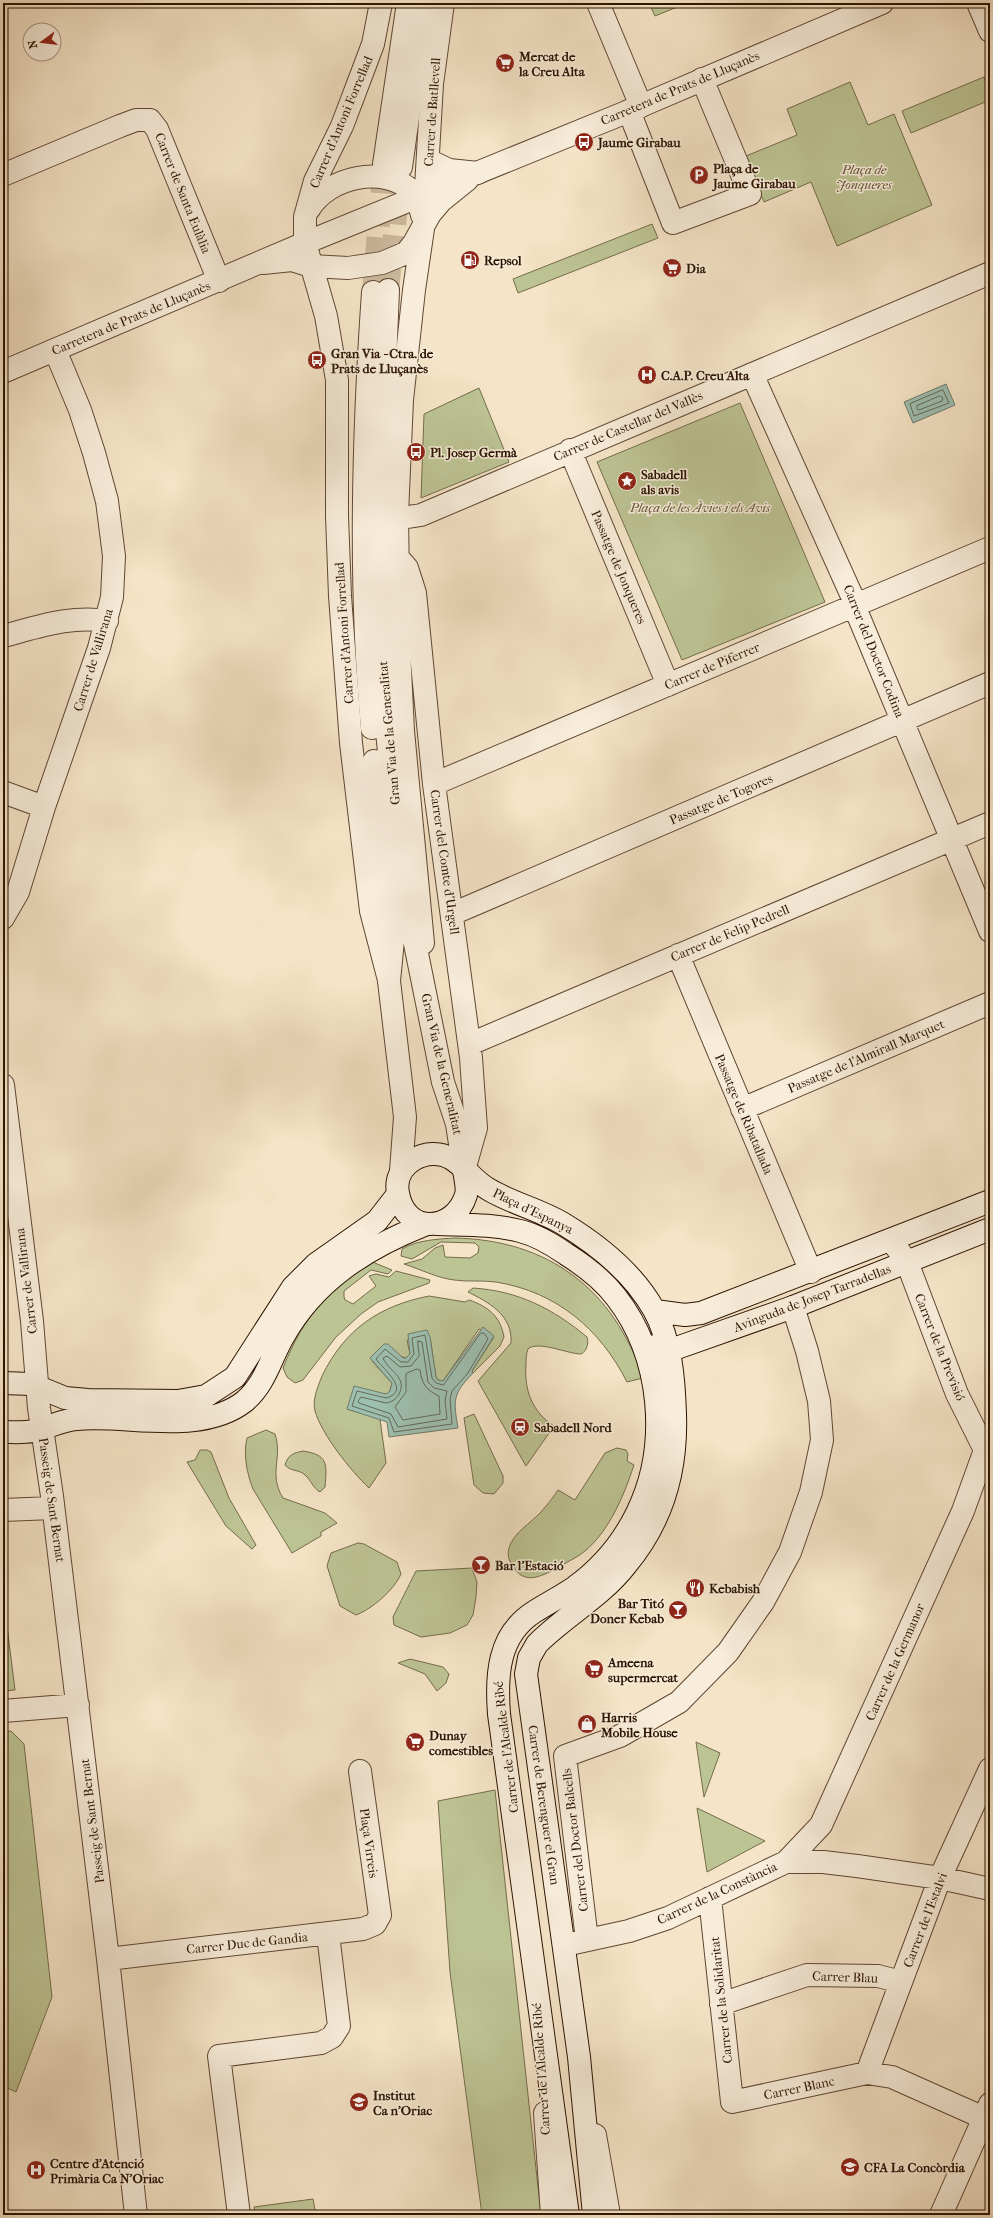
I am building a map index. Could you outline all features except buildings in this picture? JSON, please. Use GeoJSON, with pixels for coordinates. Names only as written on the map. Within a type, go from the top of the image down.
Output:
{"type":"FeatureCollection","features":[{"type":"Feature","properties":{"kind":"street","name":"Carrer d'Antoni Forrellad"},"geometry":{"type":"LineString","coordinates":[[381,3],[373,44],[367,62],[342,126],[315,181],[305,217],[306,244],[326,316],[337,380],[337,516],[340,596],[352,751],[371,911],[389,981]]}},
{"type":"Feature","properties":{"kind":"street"},"geometry":{"type":"LineString","coordinates":[[408,3],[393,166],[424,3]]}},
{"type":"Feature","properties":{"kind":"street","name":"Carrer de Batllevell"},"geometry":{"type":"LineString","coordinates":[[421,196],[428,160],[432,84],[443,3]]}},
{"type":"Feature","properties":{"kind":"street"},"geometry":{"type":"LineString","coordinates":[[598,3],[635,108],[673,224],[750,194],[702,79]]}},
{"type":"Feature","properties":{"kind":"street","name":"Carretera de Prats de Lluçanès"},"geometry":{"type":"LineString","coordinates":[[3,372],[259,263],[635,108],[882,3]]}},
{"type":"Feature","properties":{"kind":"street"},"geometry":{"type":"LineString","coordinates":[[978,3],[990,31]]}},
{"type":"Feature","properties":{"kind":"street","name":"Carrer de Santa Eulàlia"},"geometry":{"type":"LineString","coordinates":[[3,175],[136,120],[150,120],[157,129],[219,280]]}},
{"type":"Feature","properties":{"kind":"street","name":"Carretera de Prats de Lluçanès"},"geometry":{"type":"LineString","coordinates":[[428,160],[448,170],[478,173]]}},
{"type":"Feature","properties":{"kind":"street","name":"Carretera de Prats de Lluçanès"},"geometry":{"type":"LineString","coordinates":[[259,263],[292,260],[314,275],[348,268],[382,264],[406,253],[414,243],[424,222],[441,201],[478,173]]}},
{"type":"Feature","properties":{"kind":"street","name":"Carretera de Prats de Lluçanès"},"geometry":{"type":"LineString","coordinates":[[259,263],[287,246],[296,238],[305,217],[319,195],[331,187],[360,178],[374,177],[392,180],[421,196]]}},
{"type":"Feature","properties":{"kind":"street"},"geometry":{"type":"LineString","coordinates":[[421,196],[424,222],[414,290],[402,400],[397,515],[403,731],[409,809],[423,941],[422,979]]}},
{"type":"Feature","properties":{"kind":"street","name":"Carrer de Castellar del Vallès"},"geometry":{"type":"LineString","coordinates":[[397,515],[408,517],[421,515],[570,450],[990,273]]}},
{"type":"Feature","properties":{"kind":"street","name":"Gran Via de la Generalitat"},"geometry":{"type":"LineString","coordinates":[[401,1171],[405,1117],[389,981],[393,940],[370,708],[364,555],[365,407],[381,291],[383,383],[379,511],[385,711],[392,783],[408,909],[443,1082],[457,1124],[464,1170]]}},
{"type":"Feature","properties":{"kind":"street","name":"Carrer de Vallirana"},"geometry":{"type":"LineString","coordinates":[[3,918],[18,892],[44,807],[107,621],[112,597],[114,556],[107,501],[80,410],[55,350]]}},
{"type":"Feature","properties":{"kind":"street","name":"Carrer del Doctor Codina"},"geometry":{"type":"LineString","coordinates":[[752,374],[856,605],[858,615],[990,931]]}},
{"type":"Feature","properties":{"kind":"street","name":"Passatge de Jonqueres"},"geometry":{"type":"LineString","coordinates":[[570,450],[668,685]]}},
{"type":"Feature","properties":{"kind":"street","name":"Carrer de Piferrer"},"geometry":{"type":"LineString","coordinates":[[434,784],[990,548]]}},
{"type":"Feature","properties":{"kind":"street","name":"Carrer del Comte d'Urgell"},"geometry":{"type":"LineString","coordinates":[[398,558],[407,568],[415,593],[434,784],[470,1044],[476,1128],[464,1170]]}},
{"type":"Feature","properties":{"kind":"street"},"geometry":{"type":"LineString","coordinates":[[3,636],[69,619],[89,618],[107,621]]}},
{"type":"Feature","properties":{"kind":"street","name":"Passatge de Togores"},"geometry":{"type":"LineString","coordinates":[[452,914],[990,683]]}},
{"type":"Feature","properties":{"kind":"street"},"geometry":{"type":"LineString","coordinates":[[3,792],[44,807]]}},
{"type":"Feature","properties":{"kind":"street","name":"Carrer de Felip Pedrell"},"geometry":{"type":"LineString","coordinates":[[470,1044],[990,823]]}},
{"type":"Feature","properties":{"kind":"street","name":"Passatge de Ribatallada"},"geometry":{"type":"LineString","coordinates":[[678,955],[811,1272]]}},
{"type":"Feature","properties":{"kind":"street","name":"Passatge de l'Almirall Marquet"},"geometry":{"type":"LineString","coordinates":[[742,1109],[990,1003]]}},
{"type":"Feature","properties":{"kind":"street","name":"Carrer de Vallirana"},"geometry":{"type":"LineString","coordinates":[[3,1086],[31,1313],[42,1428]]}},
{"type":"Feature","properties":{"kind":"street","name":"Plaça d'Espanya"},"geometry":{"type":"LineString","coordinates":[[401,1171],[409,1162],[430,1153],[445,1155],[488,1189],[553,1219],[585,1238],[606,1254],[637,1286],[655,1311],[668,1351],[673,1382],[675,1445]]}},
{"type":"Feature","properties":{"kind":"street"},"geometry":{"type":"LineString","coordinates":[[3,1432],[23,1432],[76,1419],[192,1420],[224,1413],[244,1401],[258,1387],[282,1337],[300,1310],[316,1291],[334,1274],[376,1246],[431,1224],[457,1210],[466,1195],[464,1170]]}},
{"type":"Feature","properties":{"kind":"street"},"geometry":{"type":"LineString","coordinates":[[401,1171],[397,1183],[398,1194],[404,1212],[431,1224]]}},
{"type":"Feature","properties":{"kind":"street"},"geometry":{"type":"LineString","coordinates":[[3,1383],[24,1383],[37,1386],[65,1398],[88,1400],[192,1399],[206,1396],[235,1376],[249,1357],[293,1287],[316,1264],[377,1221],[398,1194]]}},
{"type":"Feature","properties":{"kind":"street","name":"Avinguda de Josep Tarradellas"},"geometry":{"type":"LineString","coordinates":[[655,1311],[685,1315],[701,1313],[811,1272],[990,1201]]}},
{"type":"Feature","properties":{"kind":"street","name":"Carrer de l'Alcalde Ribé"},"geometry":{"type":"LineString","coordinates":[[431,1224],[498,1228],[521,1231],[560,1250],[586,1268],[616,1297],[638,1331],[653,1380],[657,1404],[657,1442],[647,1491],[637,1514],[622,1540],[602,1564],[575,1587],[532,1613],[515,1630],[501,1653],[498,1674],[499,1714],[532,1946],[552,2215]]}},
{"type":"Feature","properties":{"kind":"street","name":"Avinguda de Josep Tarradellas"},"geometry":{"type":"LineString","coordinates":[[668,1351],[792,1307],[990,1229]]}},
{"type":"Feature","properties":{"kind":"street","name":"Carrer de la Previsió"},"geometry":{"type":"LineString","coordinates":[[891,1240],[907,1262],[957,1394],[987,1452]]}},
{"type":"Feature","properties":{"kind":"street","name":"Carrer del Doctor Balcells"},"geometry":{"type":"LineString","coordinates":[[587,1940],[565,1756],[620,1736],[679,1702],[728,1652],[763,1602],[790,1552],[811,1492],[822,1440],[819,1401],[807,1350],[792,1307]]}},
{"type":"Feature","properties":{"kind":"street"},"geometry":{"type":"LineString","coordinates":[[638,1331],[648,1341],[668,1351]]}},
{"type":"Feature","properties":{"kind":"street","name":"Passeig de Sant Bernat"},"geometry":{"type":"LineString","coordinates":[[42,1428],[54,1508],[78,1705],[136,2215]]}},
{"type":"Feature","properties":{"kind":"street","name":"Carrer de Berenguer el Gran"},"geometry":{"type":"LineString","coordinates":[[609,2215],[579,2057],[526,1674],[529,1658],[536,1644],[611,1582],[642,1544],[655,1521],[666,1495],[675,1445]]}},
{"type":"Feature","properties":{"kind":"street","name":"Carrer de la Germanor"},"geometry":{"type":"LineString","coordinates":[[786,1862],[821,1824],[963,1510],[987,1452]]}},
{"type":"Feature","properties":{"kind":"street"},"geometry":{"type":"LineString","coordinates":[[3,1510],[54,1508]]}},
{"type":"Feature","properties":{"kind":"street"},"geometry":{"type":"LineString","coordinates":[[3,1711],[78,1705]]}},
{"type":"Feature","properties":{"kind":"street","name":"Carrer de l'Estalvi"},"geometry":{"type":"LineString","coordinates":[[867,2073],[940,1878],[990,1769]]}},
{"type":"Feature","properties":{"kind":"street","name":"Plaça Virreis"},"geometry":{"type":"LineString","coordinates":[[360,1771],[380,1915]]}},
{"type":"Feature","properties":{"kind":"street","name":"Carrer de la Constància"},"geometry":{"type":"LineString","coordinates":[[564,1945],[629,1931],[668,1918],[786,1862],[823,1862],[940,1878],[990,1889]]}},
{"type":"Feature","properties":{"kind":"street","name":"Carrer de la Solidaritat"},"geometry":{"type":"LineString","coordinates":[[710,1898],[732,2102]]}},
{"type":"Feature","properties":{"kind":"street","name":"Carrer Duc de Gandia"},"geometry":{"type":"LineString","coordinates":[[108,1959],[363,1930],[375,1924],[380,1915]]}},
{"type":"Feature","properties":{"kind":"street"},"geometry":{"type":"LineString","coordinates":[[239,2215],[219,2056],[309,2045],[332,2037],[339,2026],[328,1934]]}},
{"type":"Feature","properties":{"kind":"street"},"geometry":{"type":"LineString","coordinates":[[532,1946],[568,2215]]}},
{"type":"Feature","properties":{"kind":"street","name":"Carrer Blau"},"geometry":{"type":"LineString","coordinates":[[721,2004],[807,1975],[878,1976],[901,1982]]}},
{"type":"Feature","properties":{"kind":"street"},"geometry":{"type":"LineString","coordinates":[[579,2057],[594,2215]]}},
{"type":"Feature","properties":{"kind":"street"},"geometry":{"type":"LineString","coordinates":[[867,2073],[892,2077],[987,2111],[941,2215]]}},
{"type":"Feature","properties":{"kind":"street","name":"Carrer Blanc"},"geometry":{"type":"LineString","coordinates":[[732,2102],[867,2073]]}},
{"type":"Feature","properties":{"kind":"green space"},"geometry":{"type":"Polygon","coordinates":[[[649,3],[655,3],[657,8],[669,3],[687,3],[655,16],[649,3]]]}},
{"type":"Feature","properties":{"kind":"green space"},"geometry":{"type":"Polygon","coordinates":[[[984,77],[990,90],[990,100],[911,133],[902,111],[984,77]]]}},
{"type":"Feature","properties":{"kind":"green space","name":"Plaça de Jonqueres"},"geometry":{"type":"Polygon","coordinates":[[[850,82],[868,125],[894,114],[932,205],[837,246],[811,182],[764,202],[746,156],[797,135],[787,109],[850,82]]]}},
{"type":"Feature","properties":{"kind":"green space"},"geometry":{"type":"Polygon","coordinates":[[[652,224],[658,238],[518,293],[513,279],[652,224]]]}},
{"type":"Feature","properties":{"kind":"green space"},"geometry":{"type":"Polygon","coordinates":[[[479,388],[509,462],[421,498],[424,414],[479,388]]]}},
{"type":"Feature","properties":{"kind":"green space","name":"Plaça de les Àvies i els Avis"},"geometry":{"type":"Polygon","coordinates":[[[740,403],[825,602],[682,660],[597,462],[740,403]]]}},
{"type":"Feature","properties":{"kind":"green space"},"geometry":{"type":"Polygon","coordinates":[[[455,1238],[489,1241],[520,1248],[548,1260],[573,1275],[595,1295],[614,1319],[630,1347],[643,1378],[627,1382],[604,1345],[590,1330],[557,1304],[538,1294],[518,1287],[496,1282],[459,1281],[448,1279],[404,1264],[422,1259],[435,1248],[443,1245],[445,1257],[470,1258],[478,1253],[479,1247],[475,1243],[441,1242],[412,1259],[401,1256],[402,1249],[414,1244],[428,1240],[455,1238]]]}},
{"type":"Feature","properties":{"kind":"green space"},"geometry":{"type":"Polygon","coordinates":[[[370,1261],[392,1270],[388,1274],[371,1270],[344,1291],[345,1300],[353,1304],[376,1286],[369,1276],[376,1274],[389,1277],[396,1271],[430,1280],[429,1283],[378,1302],[361,1314],[336,1337],[303,1380],[295,1383],[287,1377],[283,1368],[299,1334],[318,1307],[341,1285],[370,1261]]]}},
{"type":"Feature","properties":{"kind":"green space"},"geometry":{"type":"Polygon","coordinates":[[[473,1288],[505,1293],[534,1303],[561,1318],[587,1337],[587,1347],[581,1354],[538,1346],[528,1349],[526,1356],[526,1383],[531,1400],[540,1414],[554,1426],[526,1466],[478,1381],[511,1343],[511,1333],[504,1317],[498,1311],[491,1305],[468,1292],[473,1288]]]}},
{"type":"Feature","properties":{"kind":"green space"},"geometry":{"type":"Polygon","coordinates":[[[429,1296],[465,1302],[469,1300],[488,1309],[500,1323],[504,1337],[500,1346],[473,1373],[472,1371],[494,1337],[479,1329],[443,1381],[438,1380],[436,1377],[430,1337],[407,1340],[410,1354],[406,1358],[400,1356],[372,1361],[392,1383],[390,1391],[386,1395],[382,1394],[347,1409],[380,1419],[386,1463],[369,1488],[338,1452],[324,1431],[314,1407],[317,1389],[331,1359],[341,1345],[365,1322],[394,1306],[429,1296]]]}},
{"type":"Feature","properties":{"kind":"green space"},"geometry":{"type":"Polygon","coordinates":[[[474,1414],[503,1476],[503,1483],[494,1494],[483,1493],[474,1485],[464,1418],[474,1414]]]}},
{"type":"Feature","properties":{"kind":"green space"},"geometry":{"type":"Polygon","coordinates":[[[266,1430],[275,1434],[278,1451],[276,1474],[279,1489],[283,1498],[325,1513],[337,1523],[321,1532],[321,1536],[292,1553],[253,1489],[247,1470],[245,1451],[247,1438],[266,1430]]]}},
{"type":"Feature","properties":{"kind":"green space"},"geometry":{"type":"Polygon","coordinates":[[[617,1448],[626,1450],[628,1454],[627,1461],[634,1465],[621,1500],[602,1533],[583,1553],[552,1571],[532,1578],[519,1574],[508,1556],[509,1548],[514,1538],[541,1512],[558,1490],[575,1500],[605,1453],[617,1448]]]}},
{"type":"Feature","properties":{"kind":"green space"},"geometry":{"type":"Polygon","coordinates":[[[200,1450],[207,1450],[211,1452],[229,1498],[256,1545],[252,1549],[226,1526],[187,1462],[195,1460],[200,1450]]]}},
{"type":"Feature","properties":{"kind":"green space"},"geometry":{"type":"Polygon","coordinates":[[[303,1451],[317,1455],[326,1466],[325,1487],[320,1492],[303,1473],[290,1469],[285,1465],[291,1455],[303,1451]]]}},
{"type":"Feature","properties":{"kind":"green space"},"geometry":{"type":"Polygon","coordinates":[[[358,1543],[364,1544],[397,1562],[401,1574],[398,1580],[382,1598],[369,1608],[356,1615],[340,1606],[327,1566],[331,1553],[358,1543]]]}},
{"type":"Feature","properties":{"kind":"green space"},"geometry":{"type":"Polygon","coordinates":[[[472,1568],[477,1582],[476,1597],[473,1615],[467,1625],[450,1633],[421,1637],[394,1625],[393,1617],[416,1571],[472,1568]]]}},
{"type":"Feature","properties":{"kind":"green space"},"geometry":{"type":"Polygon","coordinates":[[[3,1594],[15,1690],[3,1691],[3,1594]]]}},
{"type":"Feature","properties":{"kind":"green space"},"geometry":{"type":"Polygon","coordinates":[[[410,1659],[443,1667],[449,1674],[446,1683],[437,1691],[425,1674],[398,1663],[410,1659]]]}},
{"type":"Feature","properties":{"kind":"green space"},"geometry":{"type":"Polygon","coordinates":[[[11,1731],[24,1744],[52,1997],[16,2092],[3,2086],[3,1732],[11,1731]]]}},
{"type":"Feature","properties":{"kind":"green space"},"geometry":{"type":"Polygon","coordinates":[[[696,1742],[720,1753],[704,1797],[696,1742]]]}},
{"type":"Feature","properties":{"kind":"green space"},"geometry":{"type":"Polygon","coordinates":[[[495,1790],[541,2215],[482,2215],[450,1972],[438,1801],[495,1790]]]}},
{"type":"Feature","properties":{"kind":"green space"},"geometry":{"type":"Polygon","coordinates":[[[697,1808],[765,1841],[707,1872],[697,1808]]]}},
{"type":"Feature","properties":{"kind":"green space"},"geometry":{"type":"Polygon","coordinates":[[[313,2199],[316,2215],[255,2215],[254,2207],[313,2199]]]}},
{"type":"Feature","properties":{"kind":"water"},"geometry":{"type":"Polygon","coordinates":[[[946,384],[955,405],[913,423],[904,402],[946,384]]]}},
{"type":"Feature","properties":{"kind":"water"},"geometry":{"type":"Polygon","coordinates":[[[483,1327],[494,1336],[472,1371],[473,1373],[458,1392],[455,1410],[458,1428],[389,1437],[387,1422],[347,1409],[354,1386],[386,1394],[390,1391],[392,1383],[370,1358],[384,1344],[388,1344],[403,1358],[406,1358],[410,1354],[408,1334],[427,1330],[430,1337],[436,1377],[438,1380],[443,1381],[483,1327]]]}},
{"type":"Feature","properties":{"kind":"tunnel"},"geometry":{"type":"LineString","coordinates":[[373,292],[384,164]]}},
{"type":"Feature","properties":{"kind":"tunnel"},"geometry":{"type":"LineString","coordinates":[[388,290],[399,188]]}},
{"type":"Feature","properties":{"kind":"place","name":"Mercat de la Creu Alta"},"geometry":{"type":"Point","coordinates":[505,63]}},
{"type":"Feature","properties":{"kind":"place","name":"Jaume Girabau"},"geometry":{"type":"Point","coordinates":[584,142]}},
{"type":"Feature","properties":{"kind":"place","name":"Plaça de Jaume Girabau"},"geometry":{"type":"Point","coordinates":[699,175]}},
{"type":"Feature","properties":{"kind":"place","name":"Repsol"},"geometry":{"type":"Point","coordinates":[470,260]}},
{"type":"Feature","properties":{"kind":"place","name":"Dia"},"geometry":{"type":"Point","coordinates":[672,268]}},
{"type":"Feature","properties":{"kind":"place","name":"Gran Via - Ctra. de Prats de Lluçanès"},"geometry":{"type":"Point","coordinates":[317,360]}},
{"type":"Feature","properties":{"kind":"place","name":"C.A.P. Creu Alta"},"geometry":{"type":"Point","coordinates":[647,375]}},
{"type":"Feature","properties":{"kind":"place","name":"Pl. Josep Germà"},"geometry":{"type":"Point","coordinates":[416,452]}},
{"type":"Feature","properties":{"kind":"place","name":"Sabadell als avis"},"geometry":{"type":"Point","coordinates":[627,481]}},
{"type":"Feature","properties":{"kind":"place","name":"Sabadell Nord"},"geometry":{"type":"Point","coordinates":[520,1427]}},
{"type":"Feature","properties":{"kind":"place","name":"Bar l'Estació"},"geometry":{"type":"Point","coordinates":[481,1565]}},
{"type":"Feature","properties":{"kind":"place","name":"Kebabish"},"geometry":{"type":"Point","coordinates":[695,1588]}},
{"type":"Feature","properties":{"kind":"place","name":"Bar Titó Doner Kebab"},"geometry":{"type":"Point","coordinates":[678,1610]}},
{"type":"Feature","properties":{"kind":"place","name":"Ameena supermercat"},"geometry":{"type":"Point","coordinates":[594,1669]}},
{"type":"Feature","properties":{"kind":"place","name":"Harris Mobile House"},"geometry":{"type":"Point","coordinates":[587,1724]}},
{"type":"Feature","properties":{"kind":"place","name":"Dunay comestibles"},"geometry":{"type":"Point","coordinates":[415,1742]}},
{"type":"Feature","properties":{"kind":"place","name":"Institut Ca n'Oriac"},"geometry":{"type":"Point","coordinates":[359,2102]}},
{"type":"Feature","properties":{"kind":"place","name":"CFA La Concòrdia"},"geometry":{"type":"Point","coordinates":[850,2167]}},
{"type":"Feature","properties":{"kind":"place","name":"Centre d'Atenció Primària Ca N'Oriac"},"geometry":{"type":"Point","coordinates":[36,2170]}}]}
